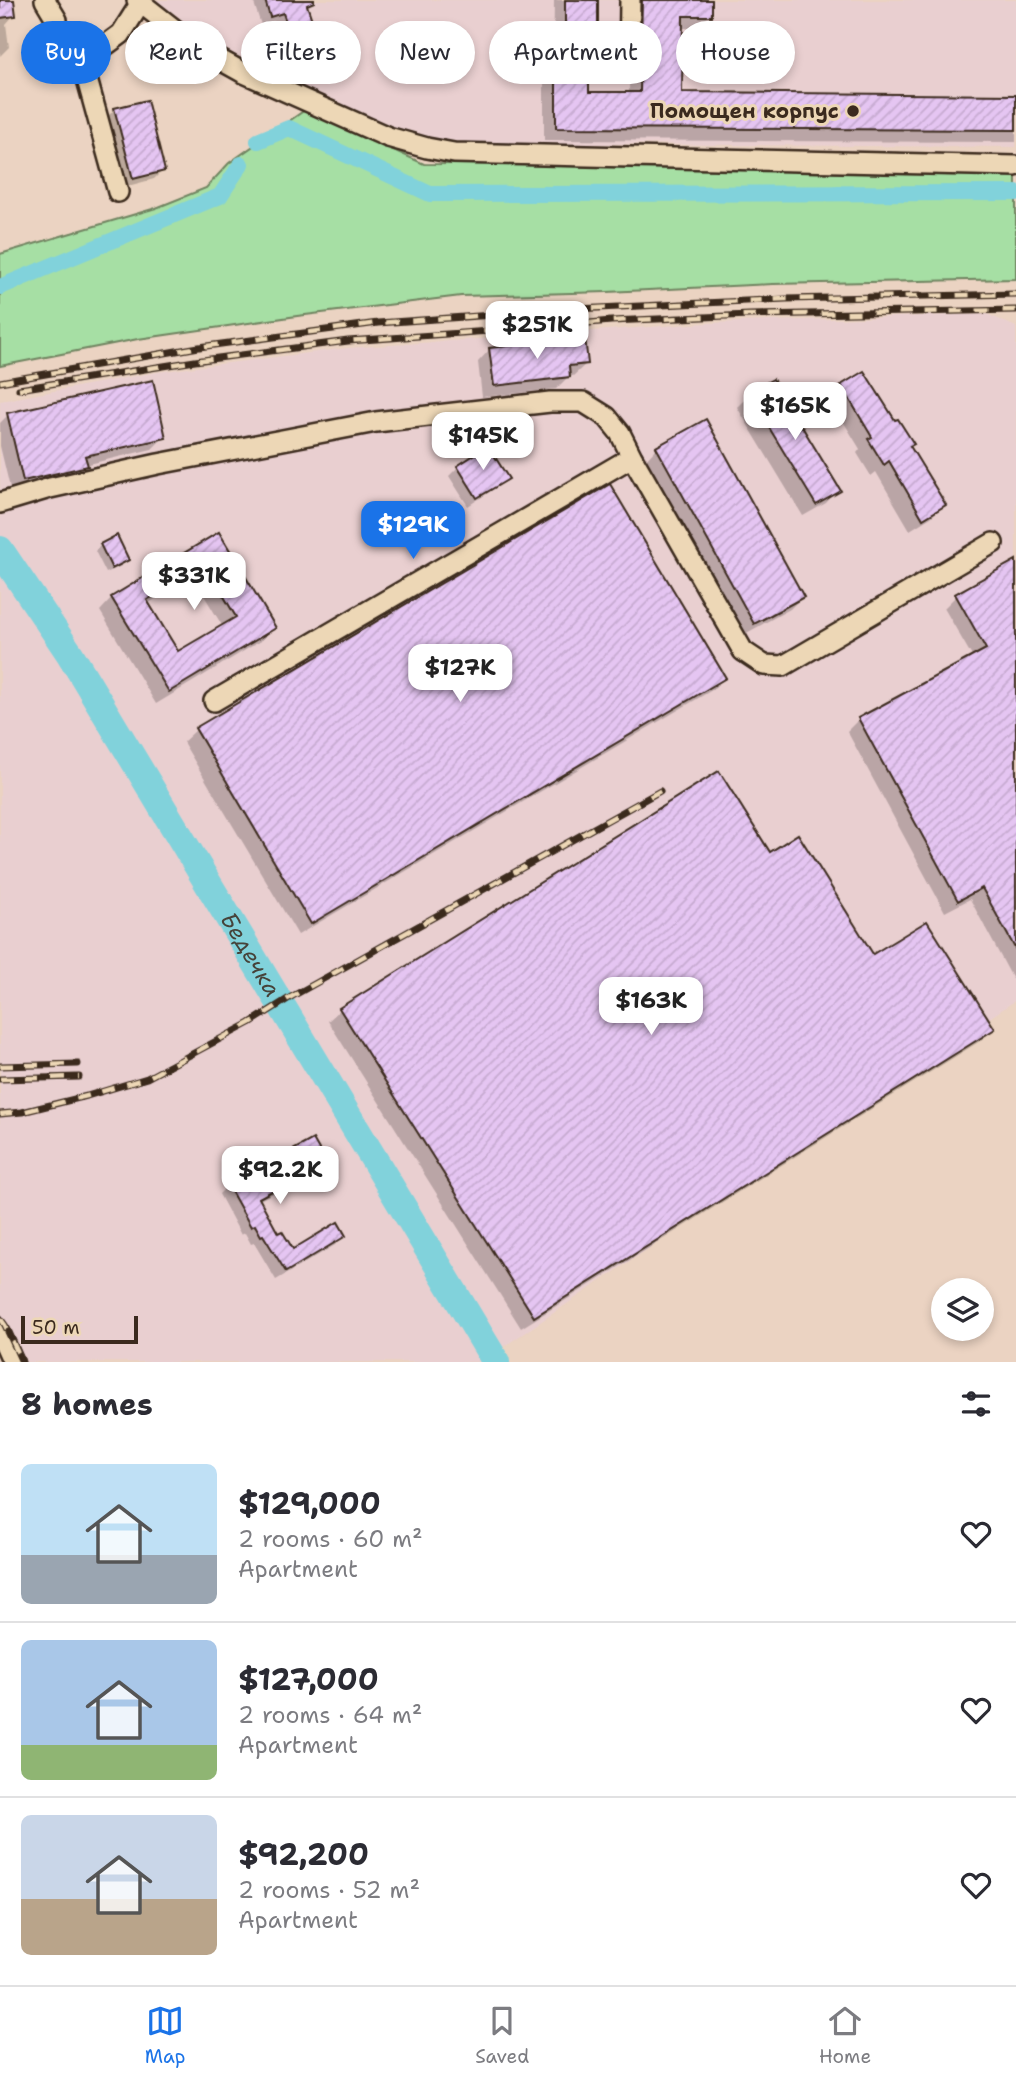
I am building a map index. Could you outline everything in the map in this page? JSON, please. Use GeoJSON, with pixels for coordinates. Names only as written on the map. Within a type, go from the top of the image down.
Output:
{"type":"FeatureCollection","features":[{"type":"Feature","properties":{"kind":"street"},"geometry":{"type":"LineString","coordinates":[[45,0],[57,20]]}},
{"type":"Feature","properties":{"kind":"street"},"geometry":{"type":"LineString","coordinates":[[630,0],[630,21]]}},
{"type":"Feature","properties":{"kind":"street"},"geometry":{"type":"LineString","coordinates":[[118,191],[85,72],[91,56],[121,34],[138,2],[197,47],[242,72],[388,137],[427,148],[454,153],[1016,166]]}},
{"type":"Feature","properties":{"kind":"street"},"geometry":{"type":"LineString","coordinates":[[0,503],[50,488],[158,464],[353,426],[550,401],[583,401],[607,416],[620,433],[743,651],[764,665],[783,666],[993,543]]}},
{"type":"Feature","properties":{"kind":"street"},"geometry":{"type":"LineString","coordinates":[[214,701],[632,457]]}},
{"type":"Feature","properties":{"kind":"street"},"geometry":{"type":"LineString","coordinates":[[0,1333],[13,1362]]}},
{"type":"Feature","properties":{"kind":"shaded area"},"geometry":{"type":"Polygon","coordinates":[[[156,0],[1016,0],[1016,147],[439,143],[387,125],[293,84],[361,84],[361,21],[241,21],[241,58],[227,51],[227,21],[183,21],[156,0]]]}},
{"type":"Feature","properties":{"kind":"shaded area"},"geometry":{"type":"Polygon","coordinates":[[[987,314],[1016,327],[1016,1000],[481,1362],[0,1362],[0,401],[157,372],[348,348],[707,323],[987,314]]]}},
{"type":"Feature","properties":{"kind":"green space"},"geometry":{"type":"Polygon","coordinates":[[[305,110],[424,164],[1016,165],[1016,279],[773,284],[461,296],[138,339],[0,366],[0,254],[156,208],[206,188],[229,163],[305,110]]]}},
{"type":"Feature","properties":{"kind":"building"},"geometry":{"type":"Polygon","coordinates":[[[0,0],[14,0],[16,16],[0,18],[0,0]]]}},
{"type":"Feature","properties":{"kind":"building"},"geometry":{"type":"Polygon","coordinates":[[[265,0],[314,0],[307,5],[312,21],[286,21],[283,13],[270,17],[265,0]]]}},
{"type":"Feature","properties":{"kind":"building"},"geometry":{"type":"Polygon","coordinates":[[[565,0],[598,0],[598,21],[565,21],[565,0]]]}},
{"type":"Feature","properties":{"kind":"building"},"geometry":{"type":"Polygon","coordinates":[[[642,0],[712,0],[712,16],[683,16],[683,21],[676,21],[676,84],[682,84],[682,92],[1016,95],[1016,130],[556,128],[556,84],[589,84],[589,92],[640,92],[640,84],[662,84],[662,21],[642,21],[642,0]]]}},
{"type":"Feature","properties":{"kind":"building"},"geometry":{"type":"Polygon","coordinates":[[[147,100],[165,171],[133,179],[114,108],[147,100]]]}},
{"type":"Feature","properties":{"kind":"building"},"geometry":{"type":"Polygon","coordinates":[[[585,337],[588,364],[569,366],[570,377],[494,386],[489,348],[585,337]]]}},
{"type":"Feature","properties":{"kind":"building"},"geometry":{"type":"Polygon","coordinates":[[[864,371],[895,420],[898,419],[914,444],[910,446],[946,505],[923,519],[889,461],[884,465],[868,439],[872,437],[841,385],[864,371]]]}},
{"type":"Feature","properties":{"kind":"building"},"geometry":{"type":"Polygon","coordinates":[[[773,379],[841,491],[816,505],[748,393],[773,379]]]}},
{"type":"Feature","properties":{"kind":"building"},"geometry":{"type":"Polygon","coordinates":[[[153,380],[166,438],[85,456],[88,466],[23,481],[7,413],[153,380]]]}},
{"type":"Feature","properties":{"kind":"building"},"geometry":{"type":"Polygon","coordinates":[[[706,419],[804,597],[754,624],[656,447],[706,419]]]}},
{"type":"Feature","properties":{"kind":"building"},"geometry":{"type":"Polygon","coordinates":[[[488,446],[509,479],[477,498],[457,466],[488,446]]]}},
{"type":"Feature","properties":{"kind":"building"},"geometry":{"type":"Polygon","coordinates":[[[610,484],[726,678],[311,924],[195,728],[610,484]]]}},
{"type":"Feature","properties":{"kind":"building"},"geometry":{"type":"Polygon","coordinates":[[[219,532],[276,628],[169,692],[111,597],[219,532]],[[206,566],[147,600],[178,651],[236,617],[206,566]]]}},
{"type":"Feature","properties":{"kind":"building"},"geometry":{"type":"Polygon","coordinates":[[[117,535],[129,560],[112,569],[100,544],[117,535]]]}},
{"type":"Feature","properties":{"kind":"building"},"geometry":{"type":"Polygon","coordinates":[[[1016,560],[1016,950],[982,888],[958,901],[858,718],[986,649],[955,594],[1016,560]]]}},
{"type":"Feature","properties":{"kind":"building"},"geometry":{"type":"Polygon","coordinates":[[[719,771],[770,852],[798,834],[873,954],[927,921],[995,1029],[534,1317],[339,1008],[719,771]]]}},
{"type":"Feature","properties":{"kind":"building"},"geometry":{"type":"Polygon","coordinates":[[[313,1139],[321,1153],[292,1168],[296,1175],[287,1180],[289,1182],[259,1198],[278,1233],[282,1231],[293,1249],[338,1222],[346,1236],[286,1272],[263,1235],[261,1236],[255,1225],[251,1227],[227,1184],[313,1139]]]}},
{"type":"Feature","properties":{"kind":"waterway"},"geometry":{"type":"LineString","coordinates":[[258,141],[289,128],[430,194],[1016,193]]}},
{"type":"Feature","properties":{"kind":"waterway"},"geometry":{"type":"LineString","coordinates":[[0,287],[220,196],[241,164]]}},
{"type":"Feature","properties":{"kind":"waterway","name":"Бедечка"},"geometry":{"type":"LineString","coordinates":[[0,550],[70,654],[496,1362]]}},
{"type":"Feature","properties":{"kind":"railway"},"geometry":{"type":"LineString","coordinates":[[0,382],[199,347],[378,323],[577,309],[786,299],[1016,294]]}},
{"type":"Feature","properties":{"kind":"railway"},"geometry":{"type":"LineString","coordinates":[[19,389],[195,361],[348,341],[611,321],[750,315],[1016,310]]}},
{"type":"Feature","properties":{"kind":"railway"},"geometry":{"type":"LineString","coordinates":[[0,1114],[22,1112],[147,1078],[250,1023],[291,997],[660,791]]}},
{"type":"Feature","properties":{"kind":"railway"},"geometry":{"type":"LineString","coordinates":[[0,1066],[78,1064]]}},
{"type":"Feature","properties":{"kind":"railway"},"geometry":{"type":"LineString","coordinates":[[0,1079],[79,1077]]}},
{"type":"Feature","properties":{"kind":"railway"},"geometry":{"type":"LineString","coordinates":[[0,1318],[22,1362]]}},
{"type":"Feature","properties":{"kind":"place","name":"Помощен корпус"},"geometry":{"type":"Point","coordinates":[853,111]}}]}
